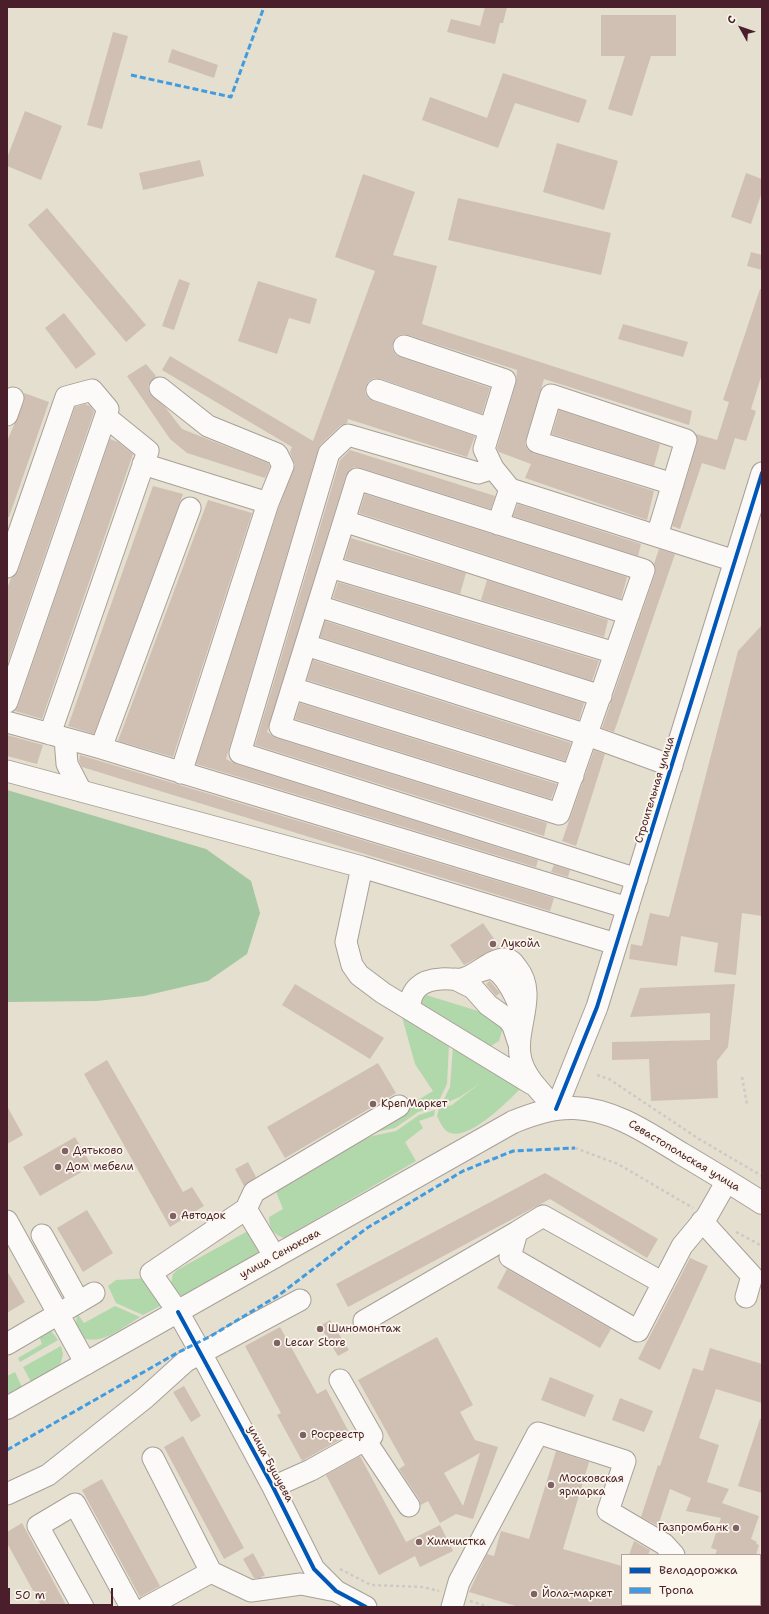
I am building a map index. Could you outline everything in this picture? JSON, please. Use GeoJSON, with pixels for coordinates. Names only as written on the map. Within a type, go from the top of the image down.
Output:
{"type":"FeatureCollection","features":[{"type":"Feature","properties":{"kind":"main road","name":"Севастопольская улица"},"geometry":{"type":"LineString","coordinates":[[556,1109],[580,1108],[619,1118],[762,1203]]}},
{"type":"Feature","properties":{"kind":"main road","name":"улица Сенюкова"},"geometry":{"type":"LineString","coordinates":[[7,1408],[513,1122],[556,1109]]}},
{"type":"Feature","properties":{"kind":"street"},"geometry":{"type":"LineString","coordinates":[[404,346],[505,380],[484,449],[493,468],[510,489],[735,561]]}},
{"type":"Feature","properties":{"kind":"street"},"geometry":{"type":"LineString","coordinates":[[160,388],[208,426],[277,454],[282,466],[268,503],[181,772]]}},
{"type":"Feature","properties":{"kind":"street"},"geometry":{"type":"LineString","coordinates":[[7,567],[66,397],[92,390],[108,410],[7,702]]}},
{"type":"Feature","properties":{"kind":"street"},"geometry":{"type":"LineString","coordinates":[[377,390],[490,429]]}},
{"type":"Feature","properties":{"kind":"street"},"geometry":{"type":"LineString","coordinates":[[657,536],[686,440],[551,395],[537,442],[672,484]]}},
{"type":"Feature","properties":{"kind":"street"},"geometry":{"type":"LineString","coordinates":[[81,791],[67,764],[57,736],[148,452],[106,417]]}},
{"type":"Feature","properties":{"kind":"street"},"geometry":{"type":"LineString","coordinates":[[493,468],[478,473],[348,435],[329,453],[240,752],[637,879]]}},
{"type":"Feature","properties":{"kind":"street"},"geometry":{"type":"LineString","coordinates":[[143,464],[268,503]]}},
{"type":"Feature","properties":{"kind":"street","name":"Строительная улица"},"geometry":{"type":"LineString","coordinates":[[556,1109],[597,1007],[762,473]]}},
{"type":"Feature","properties":{"kind":"street"},"geometry":{"type":"LineString","coordinates":[[357,479],[498,524],[644,570],[559,814],[280,727],[357,479]]}},
{"type":"Feature","properties":{"kind":"street"},"geometry":{"type":"LineString","coordinates":[[498,524],[510,489]]}},
{"type":"Feature","properties":{"kind":"street"},"geometry":{"type":"LineString","coordinates":[[101,748],[190,508]]}},
{"type":"Feature","properties":{"kind":"street"},"geometry":{"type":"LineString","coordinates":[[344,521],[629,614]]}},
{"type":"Feature","properties":{"kind":"street"},"geometry":{"type":"LineString","coordinates":[[330,567],[615,653]]}},
{"type":"Feature","properties":{"kind":"street"},"geometry":{"type":"LineString","coordinates":[[318,606],[601,696]]}},
{"type":"Feature","properties":{"kind":"street"},"geometry":{"type":"LineString","coordinates":[[306,645],[587,735],[672,766]]}},
{"type":"Feature","properties":{"kind":"street"},"geometry":{"type":"LineString","coordinates":[[292,688],[573,776]]}},
{"type":"Feature","properties":{"kind":"street"},"geometry":{"type":"LineString","coordinates":[[7,722],[101,748],[628,908]]}},
{"type":"Feature","properties":{"kind":"street"},"geometry":{"type":"LineString","coordinates":[[7,771],[362,867],[616,944]]}},
{"type":"Feature","properties":{"kind":"street"},"geometry":{"type":"LineString","coordinates":[[362,867],[346,942],[352,966],[359,975],[383,993],[410,1008],[538,1088]]}},
{"type":"Feature","properties":{"kind":"street"},"geometry":{"type":"LineString","coordinates":[[410,1008],[410,1002],[415,990],[424,982],[441,979],[467,978],[477,972],[490,968],[498,972],[516,998],[523,1018],[519,1044]]}},
{"type":"Feature","properties":{"kind":"street"},"geometry":{"type":"LineString","coordinates":[[455,979],[473,988],[488,1005],[504,1015],[514,1026],[519,1044],[520,1059],[524,1071],[556,1109]]}},
{"type":"Feature","properties":{"kind":"street"},"geometry":{"type":"LineString","coordinates":[[275,1257],[246,1209],[254,1192],[399,1106]]}},
{"type":"Feature","properties":{"kind":"street"},"geometry":{"type":"LineString","coordinates":[[516,1232],[510,1257],[638,1331],[682,1246],[704,1219],[727,1181]]}},
{"type":"Feature","properties":{"kind":"street","name":"улица Бушуева"},"geometry":{"type":"LineString","coordinates":[[246,1209],[151,1273],[178,1312],[273,1487],[314,1569],[336,1591],[366,1607]]}},
{"type":"Feature","properties":{"kind":"street"},"geometry":{"type":"LineString","coordinates":[[364,1321],[544,1216],[662,1283]]}},
{"type":"Feature","properties":{"kind":"street"},"geometry":{"type":"LineString","coordinates":[[704,1219],[752,1276],[746,1297]]}},
{"type":"Feature","properties":{"kind":"street"},"geometry":{"type":"LineString","coordinates":[[7,1221],[86,1364]]}},
{"type":"Feature","properties":{"kind":"street"},"geometry":{"type":"LineString","coordinates":[[7,1344],[87,1298],[42,1235]]}},
{"type":"Feature","properties":{"kind":"street"},"geometry":{"type":"LineString","coordinates":[[7,1494],[48,1475],[145,1398],[186,1361],[300,1300]]}},
{"type":"Feature","properties":{"kind":"street"},"geometry":{"type":"LineString","coordinates":[[273,1487],[310,1470],[372,1436],[340,1380]]}},
{"type":"Feature","properties":{"kind":"street"},"geometry":{"type":"LineString","coordinates":[[453,1602],[459,1582],[538,1433],[625,1461],[608,1511],[664,1544],[673,1554]]}},
{"type":"Feature","properties":{"kind":"street"},"geometry":{"type":"LineString","coordinates":[[365,1440],[409,1506]]}},
{"type":"Feature","properties":{"kind":"street"},"geometry":{"type":"LineString","coordinates":[[153,1458],[211,1572],[248,1599],[301,1584],[336,1591]]}},
{"type":"Feature","properties":{"kind":"street"},"geometry":{"type":"LineString","coordinates":[[82,1607],[38,1526],[75,1504],[131,1607]]}},
{"type":"Feature","properties":{"kind":"street"},"geometry":{"type":"LineString","coordinates":[[147,1607],[211,1572]]}},
{"type":"Feature","properties":{"kind":"path"},"geometry":{"type":"LineString","coordinates":[[598,1075],[609,1079],[699,1139],[762,1176]]}},
{"type":"Feature","properties":{"kind":"path"},"geometry":{"type":"LineString","coordinates":[[742,1077],[747,1104]]}},
{"type":"Feature","properties":{"kind":"path"},"geometry":{"type":"LineString","coordinates":[[575,1148],[618,1164],[704,1219]]}},
{"type":"Feature","properties":{"kind":"path"},"geometry":{"type":"LineString","coordinates":[[734,1231],[762,1246]]}},
{"type":"Feature","properties":{"kind":"path"},"geometry":{"type":"LineString","coordinates":[[371,1585],[424,1587],[453,1602],[489,1607]]}},
{"type":"Feature","properties":{"kind":"green space"},"geometry":{"type":"Polygon","coordinates":[[[7,790],[206,849],[251,881],[260,913],[247,954],[208,981],[144,996],[96,1001],[7,1002],[7,790]]]}},
{"type":"Feature","properties":{"kind":"green space"},"geometry":{"type":"Polygon","coordinates":[[[426,995],[491,1015],[503,1028],[499,1041],[491,1046],[486,1044],[422,1006],[422,996],[426,995]]]}},
{"type":"Feature","properties":{"kind":"green space"},"geometry":{"type":"Polygon","coordinates":[[[402,1017],[449,1044],[447,1084],[436,1107],[418,1112],[395,1128],[371,1133],[280,1181],[433,1091],[415,1064],[402,1017]]]}},
{"type":"Feature","properties":{"kind":"green space"},"geometry":{"type":"Polygon","coordinates":[[[453,1046],[523,1086],[499,1109],[479,1125],[459,1134],[450,1133],[444,1128],[437,1116],[439,1109],[452,1105],[480,1083],[460,1097],[441,1105],[450,1087],[453,1046]]]}},
{"type":"Feature","properties":{"kind":"green space"},"geometry":{"type":"Polygon","coordinates":[[[435,1110],[434,1116],[419,1121],[423,1128],[405,1142],[416,1161],[284,1238],[277,1235],[272,1230],[269,1217],[283,1209],[275,1189],[372,1136],[396,1131],[419,1115],[435,1110]]]}},
{"type":"Feature","properties":{"kind":"green space"},"geometry":{"type":"Polygon","coordinates":[[[246,1232],[251,1234],[260,1247],[257,1254],[182,1296],[178,1294],[171,1283],[173,1274],[177,1270],[246,1232]]]}},
{"type":"Feature","properties":{"kind":"green space"},"geometry":{"type":"Polygon","coordinates":[[[149,1278],[164,1304],[143,1315],[116,1303],[108,1286],[116,1280],[149,1278]]]}},
{"type":"Feature","properties":{"kind":"green space"},"geometry":{"type":"Polygon","coordinates":[[[115,1306],[140,1317],[106,1337],[91,1340],[83,1338],[76,1324],[77,1313],[84,1323],[115,1306]]]}},
{"type":"Feature","properties":{"kind":"green space"},"geometry":{"type":"Polygon","coordinates":[[[45,1330],[51,1331],[58,1340],[20,1362],[18,1358],[42,1344],[38,1334],[45,1330]]]}},
{"type":"Feature","properties":{"kind":"green space"},"geometry":{"type":"Polygon","coordinates":[[[61,1346],[63,1354],[60,1366],[31,1382],[23,1367],[61,1346]]]}},
{"type":"Feature","properties":{"kind":"green space"},"geometry":{"type":"Polygon","coordinates":[[[15,1372],[22,1387],[7,1396],[7,1376],[15,1372]]]}},
{"type":"Feature","properties":{"kind":"building"},"geometry":{"type":"Polygon","coordinates":[[[485,7],[507,7],[503,23],[500,23],[495,44],[447,32],[451,19],[480,26],[485,7]]]}},
{"type":"Feature","properties":{"kind":"building"},"geometry":{"type":"Polygon","coordinates":[[[601,15],[676,15],[676,56],[651,56],[632,116],[608,109],[625,56],[601,56],[601,15]]]}},
{"type":"Feature","properties":{"kind":"building"},"geometry":{"type":"Polygon","coordinates":[[[113,32],[128,36],[102,129],[87,125],[113,32]]]}},
{"type":"Feature","properties":{"kind":"building"},"geometry":{"type":"Polygon","coordinates":[[[172,49],[218,65],[214,78],[168,62],[172,49]]]}},
{"type":"Feature","properties":{"kind":"building"},"geometry":{"type":"Polygon","coordinates":[[[503,73],[587,100],[579,123],[515,103],[498,148],[422,120],[430,97],[487,118],[503,73]]]}},
{"type":"Feature","properties":{"kind":"building"},"geometry":{"type":"Polygon","coordinates":[[[25,111],[62,126],[41,180],[7,166],[7,158],[25,111]]]}},
{"type":"Feature","properties":{"kind":"building"},"geometry":{"type":"Polygon","coordinates":[[[557,143],[618,161],[604,210],[543,192],[557,143]]]}},
{"type":"Feature","properties":{"kind":"building"},"geometry":{"type":"Polygon","coordinates":[[[200,160],[204,176],[143,190],[139,173],[200,160]]]}},
{"type":"Feature","properties":{"kind":"building"},"geometry":{"type":"Polygon","coordinates":[[[746,173],[762,179],[762,192],[751,224],[731,217],[746,173]]]}},
{"type":"Feature","properties":{"kind":"building"},"geometry":{"type":"Polygon","coordinates":[[[363,174],[415,192],[393,255],[437,266],[422,324],[692,411],[689,425],[544,379],[526,439],[525,444],[528,450],[533,453],[654,491],[647,520],[525,478],[531,464],[499,452],[497,448],[516,383],[517,370],[408,335],[402,334],[396,337],[392,348],[395,354],[400,357],[490,388],[482,414],[381,379],[374,378],[369,381],[366,386],[365,393],[368,398],[373,401],[475,436],[467,457],[348,419],[347,423],[340,426],[320,445],[226,759],[236,764],[538,860],[536,867],[545,870],[196,764],[279,507],[295,465],[290,452],[292,447],[162,370],[170,356],[313,441],[375,271],[335,257],[363,174]]]}},
{"type":"Feature","properties":{"kind":"building"},"geometry":{"type":"Polygon","coordinates":[[[458,198],[611,233],[601,275],[448,240],[458,198]]]}},
{"type":"Feature","properties":{"kind":"building"},"geometry":{"type":"Polygon","coordinates":[[[47,208],[146,325],[126,342],[28,225],[47,208]]]}},
{"type":"Feature","properties":{"kind":"building"},"geometry":{"type":"Polygon","coordinates":[[[751,252],[762,255],[762,270],[747,266],[751,252]]]}},
{"type":"Feature","properties":{"kind":"building"},"geometry":{"type":"Polygon","coordinates":[[[179,279],[190,283],[174,330],[162,326],[179,279]]]}},
{"type":"Feature","properties":{"kind":"building"},"geometry":{"type":"Polygon","coordinates":[[[258,281],[317,299],[310,324],[289,318],[277,354],[238,341],[258,281]]]}},
{"type":"Feature","properties":{"kind":"building"},"geometry":{"type":"Polygon","coordinates":[[[760,289],[762,289],[762,374],[751,409],[756,411],[746,441],[735,438],[725,470],[702,463],[680,529],[672,526],[697,443],[696,434],[717,440],[729,402],[723,400],[760,289]]]}},
{"type":"Feature","properties":{"kind":"building"},"geometry":{"type":"Polygon","coordinates":[[[64,313],[96,354],[76,369],[45,328],[64,313]]]}},
{"type":"Feature","properties":{"kind":"building"},"geometry":{"type":"Polygon","coordinates":[[[623,324],[688,342],[683,357],[618,339],[623,324]]]}},
{"type":"Feature","properties":{"kind":"building"},"geometry":{"type":"Polygon","coordinates":[[[146,364],[156,376],[148,386],[149,393],[165,407],[182,429],[268,463],[270,467],[265,478],[187,453],[170,439],[127,376],[146,364]]]}},
{"type":"Feature","properties":{"kind":"building"},"geometry":{"type":"Polygon","coordinates":[[[24,393],[49,402],[9,517],[7,517],[7,441],[24,402],[24,393]]]}},
{"type":"Feature","properties":{"kind":"building"},"geometry":{"type":"Polygon","coordinates":[[[85,404],[90,406],[94,412],[7,665],[7,589],[11,578],[18,571],[75,407],[85,404]]]}},
{"type":"Feature","properties":{"kind":"building"},"geometry":{"type":"Polygon","coordinates":[[[559,410],[660,444],[654,466],[552,434],[559,410]]]}},
{"type":"Feature","properties":{"kind":"building"},"geometry":{"type":"Polygon","coordinates":[[[110,439],[118,442],[133,454],[42,719],[15,711],[110,439]]]}},
{"type":"Feature","properties":{"kind":"building"},"geometry":{"type":"Polygon","coordinates":[[[350,450],[495,496],[491,509],[361,468],[354,467],[349,470],[346,475],[267,732],[276,738],[547,823],[544,836],[255,745],[340,460],[350,450]]]}},
{"type":"Feature","properties":{"kind":"building"},"geometry":{"type":"Polygon","coordinates":[[[153,486],[183,494],[94,734],[68,726],[153,486]]]}},
{"type":"Feature","properties":{"kind":"building"},"geometry":{"type":"Polygon","coordinates":[[[365,494],[627,577],[621,599],[359,513],[365,494]]]}},
{"type":"Feature","properties":{"kind":"building"},"geometry":{"type":"Polygon","coordinates":[[[208,500],[252,513],[173,757],[118,741],[208,500]]]}},
{"type":"Feature","properties":{"kind":"building"},"geometry":{"type":"Polygon","coordinates":[[[518,504],[641,544],[638,556],[513,516],[518,504]]]}},
{"type":"Feature","properties":{"kind":"building"},"geometry":{"type":"Polygon","coordinates":[[[351,538],[466,573],[460,594],[345,559],[351,538]]]}},
{"type":"Feature","properties":{"kind":"building"},"geometry":{"type":"Polygon","coordinates":[[[659,549],[675,554],[614,732],[602,728],[655,574],[654,564],[659,549]]]}},
{"type":"Feature","properties":{"kind":"building"},"geometry":{"type":"Polygon","coordinates":[[[487,580],[608,620],[604,637],[481,600],[487,580]]]}},
{"type":"Feature","properties":{"kind":"building"},"geometry":{"type":"Polygon","coordinates":[[[338,582],[599,661],[592,681],[333,598],[338,582]]]}},
{"type":"Feature","properties":{"kind":"building"},"geometry":{"type":"Polygon","coordinates":[[[325,621],[584,703],[579,720],[320,637],[325,621]]]}},
{"type":"Feature","properties":{"kind":"building"},"geometry":{"type":"Polygon","coordinates":[[[762,625],[762,916],[742,913],[736,975],[714,972],[718,943],[681,936],[677,966],[629,959],[631,944],[642,946],[650,913],[669,917],[738,651],[762,625]]]}},
{"type":"Feature","properties":{"kind":"building"},"geometry":{"type":"Polygon","coordinates":[[[313,660],[571,743],[565,761],[307,680],[313,660]]]}},
{"type":"Feature","properties":{"kind":"building"},"geometry":{"type":"Polygon","coordinates":[[[300,703],[557,784],[551,799],[295,719],[300,703]]]}},
{"type":"Feature","properties":{"kind":"building"},"geometry":{"type":"Polygon","coordinates":[[[7,735],[43,745],[37,764],[7,756],[7,735]]]}},
{"type":"Feature","properties":{"kind":"building"},"geometry":{"type":"Polygon","coordinates":[[[594,750],[605,754],[576,846],[562,841],[594,750]]]}},
{"type":"Feature","properties":{"kind":"building"},"geometry":{"type":"Polygon","coordinates":[[[80,755],[554,898],[550,911],[82,767],[79,761],[80,755]]]}},
{"type":"Feature","properties":{"kind":"building"},"geometry":{"type":"Polygon","coordinates":[[[554,865],[570,870],[568,877],[551,872],[554,865]]]}},
{"type":"Feature","properties":{"kind":"building"},"geometry":{"type":"Polygon","coordinates":[[[483,923],[499,946],[464,965],[450,945],[483,923]]]}},
{"type":"Feature","properties":{"kind":"building"},"geometry":{"type":"Polygon","coordinates":[[[490,981],[500,993],[496,996],[486,984],[490,981]]]}},
{"type":"Feature","properties":{"kind":"building"},"geometry":{"type":"Polygon","coordinates":[[[295,984],[384,1038],[370,1059],[282,1005],[295,984]]]}},
{"type":"Feature","properties":{"kind":"building"},"geometry":{"type":"Polygon","coordinates":[[[735,984],[728,1047],[717,1061],[718,1098],[651,1101],[649,1059],[612,1060],[612,1042],[710,1040],[710,1013],[630,1017],[640,988],[735,984]]]}},
{"type":"Feature","properties":{"kind":"building"},"geometry":{"type":"Polygon","coordinates":[[[107,1060],[183,1192],[192,1187],[204,1206],[170,1227],[84,1074],[107,1060]]]}},
{"type":"Feature","properties":{"kind":"building"},"geometry":{"type":"Polygon","coordinates":[[[378,1063],[396,1093],[285,1158],[267,1127],[378,1063]]]}},
{"type":"Feature","properties":{"kind":"building"},"geometry":{"type":"Polygon","coordinates":[[[7,1106],[23,1135],[7,1144],[7,1106]]]}},
{"type":"Feature","properties":{"kind":"building","name":"Дом мебели"},"geometry":{"type":"Polygon","coordinates":[[[75,1137],[92,1166],[40,1196],[23,1167],[75,1137]]]}},
{"type":"Feature","properties":{"kind":"building"},"geometry":{"type":"Polygon","coordinates":[[[248,1162],[256,1177],[244,1186],[235,1169],[248,1162]]]}},
{"type":"Feature","properties":{"kind":"building"},"geometry":{"type":"Polygon","coordinates":[[[545,1173],[658,1239],[647,1258],[550,1199],[348,1307],[336,1284],[545,1173]]]}},
{"type":"Feature","properties":{"kind":"building"},"geometry":{"type":"Polygon","coordinates":[[[87,1210],[113,1253],[83,1272],[57,1228],[87,1210]]]}},
{"type":"Feature","properties":{"kind":"building"},"geometry":{"type":"Polygon","coordinates":[[[690,1258],[708,1266],[660,1370],[638,1359],[690,1258]]]}},
{"type":"Feature","properties":{"kind":"building"},"geometry":{"type":"Polygon","coordinates":[[[507,1269],[611,1329],[600,1348],[497,1288],[507,1269]]]}},
{"type":"Feature","properties":{"kind":"building"},"geometry":{"type":"Polygon","coordinates":[[[7,1271],[25,1302],[7,1313],[7,1271]]]}},
{"type":"Feature","properties":{"kind":"building"},"geometry":{"type":"Polygon","coordinates":[[[330,1320],[349,1350],[338,1356],[320,1326],[330,1320]]]}},
{"type":"Feature","properties":{"kind":"building"},"geometry":{"type":"Polygon","coordinates":[[[280,1327],[317,1394],[326,1389],[350,1434],[302,1461],[277,1415],[281,1413],[245,1346],[280,1327]]]}},
{"type":"Feature","properties":{"kind":"building"},"geometry":{"type":"Polygon","coordinates":[[[437,1337],[473,1405],[460,1412],[475,1440],[498,1447],[473,1519],[456,1514],[440,1523],[428,1501],[421,1505],[419,1499],[399,1469],[405,1465],[358,1380],[437,1337]],[[480,1453],[444,1473],[463,1506],[480,1453]]]}},
{"type":"Feature","properties":{"kind":"building"},"geometry":{"type":"Polygon","coordinates":[[[710,1348],[762,1364],[762,1403],[716,1389],[699,1438],[719,1445],[707,1482],[729,1489],[722,1503],[759,1516],[751,1539],[759,1545],[756,1554],[715,1554],[717,1550],[711,1548],[721,1518],[686,1511],[691,1498],[670,1489],[658,1526],[641,1517],[693,1368],[703,1371],[710,1348]]]}},
{"type":"Feature","properties":{"kind":"building"},"geometry":{"type":"Polygon","coordinates":[[[550,1377],[594,1395],[585,1417],[541,1400],[550,1377]]]}},
{"type":"Feature","properties":{"kind":"building"},"geometry":{"type":"Polygon","coordinates":[[[184,1386],[201,1416],[191,1422],[173,1392],[184,1386]]]}},
{"type":"Feature","properties":{"kind":"building"},"geometry":{"type":"Polygon","coordinates":[[[620,1398],[653,1411],[644,1432],[612,1420],[620,1398]]]}},
{"type":"Feature","properties":{"kind":"building"},"geometry":{"type":"Polygon","coordinates":[[[760,1419],[762,1419],[762,1493],[738,1486],[760,1419]]]}},
{"type":"Feature","properties":{"kind":"building"},"geometry":{"type":"Polygon","coordinates":[[[183,1436],[244,1548],[224,1559],[164,1447],[183,1436]]]}},
{"type":"Feature","properties":{"kind":"building"},"geometry":{"type":"Polygon","coordinates":[[[556,1451],[589,1462],[563,1549],[621,1566],[622,1607],[519,1607],[469,1592],[487,1554],[494,1556],[501,1531],[529,1539],[556,1451]]]}},
{"type":"Feature","properties":{"kind":"building"},"geometry":{"type":"Polygon","coordinates":[[[360,1456],[406,1542],[440,1525],[453,1551],[420,1567],[415,1556],[379,1575],[326,1475],[360,1456]]]}},
{"type":"Feature","properties":{"kind":"building"},"geometry":{"type":"Polygon","coordinates":[[[102,1479],[160,1586],[140,1597],[82,1490],[102,1479]]]}},
{"type":"Feature","properties":{"kind":"building"},"geometry":{"type":"Polygon","coordinates":[[[22,1523],[67,1607],[42,1607],[7,1543],[7,1532],[22,1523]]]}},
{"type":"Feature","properties":{"kind":"building"},"geometry":{"type":"Polygon","coordinates":[[[634,1541],[650,1550],[648,1554],[629,1554],[634,1541]]]}},
{"type":"Feature","properties":{"kind":"building"},"geometry":{"type":"Polygon","coordinates":[[[253,1553],[265,1575],[260,1578],[254,1578],[243,1559],[253,1553]]]}},
{"type":"Feature","properties":{"kind":"marked path"},"geometry":{"type":"LineString","coordinates":[[131,75],[231,97],[264,7]]}},
{"type":"Feature","properties":{"kind":"marked path"},"geometry":{"type":"LineString","coordinates":[[7,1450],[177,1353],[211,1336],[279,1295],[367,1228],[463,1171],[513,1151],[575,1148]]}},
{"type":"Feature","properties":{"kind":"cycle path"},"geometry":{"type":"LineString","coordinates":[[556,1109],[597,1007],[762,473]]}},
{"type":"Feature","properties":{"kind":"cycle path"},"geometry":{"type":"LineString","coordinates":[[178,1312],[273,1487],[314,1569],[336,1591],[366,1607]]}},
{"type":"Feature","properties":{"kind":"place","name":"Лукойл"},"geometry":{"type":"Point","coordinates":[493,944]}},
{"type":"Feature","properties":{"kind":"place","name":"КрепМаркет"},"geometry":{"type":"Point","coordinates":[373,1104]}},
{"type":"Feature","properties":{"kind":"place","name":"Дятьково"},"geometry":{"type":"Point","coordinates":[65,1151]}},
{"type":"Feature","properties":{"kind":"place","name":"Дом мебели"},"geometry":{"type":"Point","coordinates":[58,1167]}},
{"type":"Feature","properties":{"kind":"place","name":"Автодок"},"geometry":{"type":"Point","coordinates":[173,1216]}},
{"type":"Feature","properties":{"kind":"place","name":"Шиномонтаж"},"geometry":{"type":"Point","coordinates":[320,1329]}},
{"type":"Feature","properties":{"kind":"place","name":"Lecar Store"},"geometry":{"type":"Point","coordinates":[277,1343]}},
{"type":"Feature","properties":{"kind":"place","name":"Росреестр"},"geometry":{"type":"Point","coordinates":[303,1435]}},
{"type":"Feature","properties":{"kind":"place","name":"Московская ярмарка"},"geometry":{"type":"Point","coordinates":[551,1485]}},
{"type":"Feature","properties":{"kind":"place","name":"Газпромбанк"},"geometry":{"type":"Point","coordinates":[736,1528]}},
{"type":"Feature","properties":{"kind":"place","name":"Химчистка"},"geometry":{"type":"Point","coordinates":[419,1542]}},
{"type":"Feature","properties":{"kind":"place","name":"Йола-маркет"},"geometry":{"type":"Point","coordinates":[534,1594]}}]}
